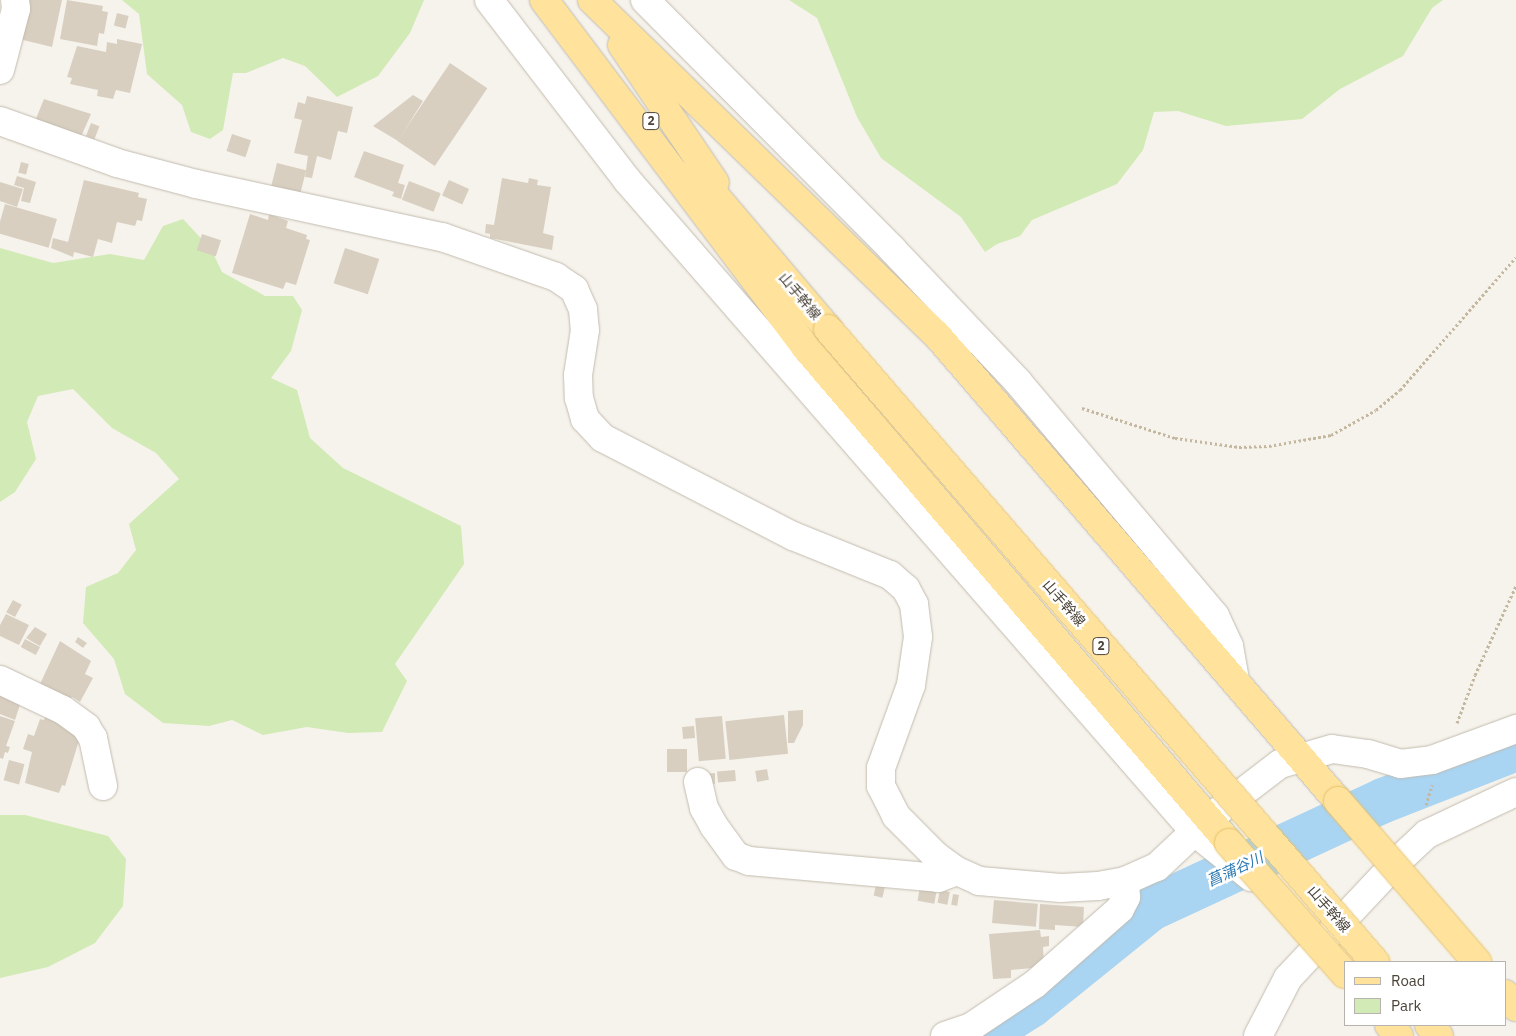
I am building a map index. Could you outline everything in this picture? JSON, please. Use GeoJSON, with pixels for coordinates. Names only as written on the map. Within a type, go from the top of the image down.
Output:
{"type":"FeatureCollection","features":[{"type":"Feature","properties":{"kind":"main road"},"geometry":{"type":"LineString","coordinates":[[544,0],[806,348],[903,462],[1201,825],[1274,894],[1344,973]]}},
{"type":"Feature","properties":{"kind":"main road","name":"山手幹線"},"geometry":{"type":"LineString","coordinates":[[548,0],[828,329],[1374,961]]}},
{"type":"Feature","properties":{"kind":"main road"},"geometry":{"type":"LineString","coordinates":[[592,0],[884,281],[987,390],[1476,961]]}},
{"type":"Feature","properties":{"kind":"main road","name":"山手幹線"},"geometry":{"type":"LineString","coordinates":[[592,0],[754,242]]}},
{"type":"Feature","properties":{"kind":"main road"},"geometry":{"type":"LineString","coordinates":[[1506,995],[1516,1008]]}},
{"type":"Feature","properties":{"kind":"main road"},"geometry":{"type":"LineString","coordinates":[[1390,1026],[1399,1036]]}},
{"type":"Feature","properties":{"kind":"main road"},"geometry":{"type":"LineString","coordinates":[[1430,1026],[1439,1036]]}},
{"type":"Feature","properties":{"kind":"street"},"geometry":{"type":"LineString","coordinates":[[0,70],[16,9],[15,0]]}},
{"type":"Feature","properties":{"kind":"street"},"geometry":{"type":"LineString","coordinates":[[489,0],[627,180],[1201,825]]}},
{"type":"Feature","properties":{"kind":"street"},"geometry":{"type":"LineString","coordinates":[[645,0],[898,256],[1018,382],[1215,616],[1229,646],[1235,680]]}},
{"type":"Feature","properties":{"kind":"street"},"geometry":{"type":"LineString","coordinates":[[0,121],[117,163],[196,184],[442,237],[556,277],[574,289],[583,309],[585,330],[578,375],[579,398],[586,419],[603,438],[793,536],[890,575],[906,589],[914,604],[918,637],[910,686],[881,768],[881,786],[896,816],[957,871],[978,881],[1020,886],[1098,886],[1125,881],[1157,867],[1201,825],[1259,777],[1299,756],[1332,749],[1349,749],[1385,761],[1416,762],[1450,756],[1516,729]]}},
{"type":"Feature","properties":{"kind":"street"},"geometry":{"type":"LineString","coordinates":[[0,680],[64,710],[86,727],[93,738],[103,786]]}},
{"type":"Feature","properties":{"kind":"street"},"geometry":{"type":"LineString","coordinates":[[698,782],[704,808],[714,826],[736,856],[749,861],[938,878],[957,871]]}},
{"type":"Feature","properties":{"kind":"street"},"geometry":{"type":"LineString","coordinates":[[1258,1036],[1288,978],[1399,860],[1427,834],[1516,792]]}},
{"type":"Feature","properties":{"kind":"street"},"geometry":{"type":"LineString","coordinates":[[944,1036],[971,1027],[1035,984],[1120,909],[1126,897],[1125,881]]}},
{"type":"Feature","properties":{"kind":"path"},"geometry":{"type":"LineString","coordinates":[[1082,408],[1175,438],[1239,447],[1269,446],[1331,436],[1376,410],[1400,390],[1516,257]]}},
{"type":"Feature","properties":{"kind":"path"},"geometry":{"type":"LineString","coordinates":[[1456,728],[1476,674],[1516,586]]}},
{"type":"Feature","properties":{"kind":"green space"},"geometry":{"type":"Polygon","coordinates":[[[122,0],[424,0],[410,33],[378,76],[337,97],[305,66],[283,58],[246,73],[233,73],[223,130],[210,139],[191,132],[182,105],[147,74],[139,14],[122,0]]]}},
{"type":"Feature","properties":{"kind":"green space"},"geometry":{"type":"Polygon","coordinates":[[[789,0],[1443,0],[1432,8],[1403,56],[1340,89],[1302,119],[1226,126],[1178,111],[1154,112],[1143,150],[1117,184],[1032,220],[1020,236],[997,244],[985,252],[961,217],[881,158],[857,117],[817,18],[789,0]]]}},
{"type":"Feature","properties":{"kind":"green space"},"geometry":{"type":"Polygon","coordinates":[[[183,219],[211,249],[222,272],[265,296],[293,296],[302,310],[291,351],[271,378],[297,390],[310,438],[343,468],[461,526],[464,564],[395,664],[407,681],[382,732],[348,733],[307,727],[263,735],[232,720],[209,726],[163,723],[125,694],[114,659],[83,623],[86,587],[118,573],[136,550],[129,524],[179,479],[156,453],[112,428],[73,389],[38,396],[27,422],[36,459],[15,492],[0,502],[0,248],[53,263],[110,254],[144,260],[163,226],[183,219]]]}},
{"type":"Feature","properties":{"kind":"green space"},"geometry":{"type":"Polygon","coordinates":[[[0,815],[25,815],[108,836],[126,859],[123,906],[95,943],[48,967],[0,978],[0,815]]]}},
{"type":"Feature","properties":{"kind":"building"},"geometry":{"type":"Polygon","coordinates":[[[28,0],[62,0],[52,47],[19,39],[28,0]]]}},
{"type":"Feature","properties":{"kind":"building"},"geometry":{"type":"Polygon","coordinates":[[[67,0],[103,6],[102,11],[108,12],[104,34],[99,33],[97,46],[60,39],[67,0]]]}},
{"type":"Feature","properties":{"kind":"building"},"geometry":{"type":"Polygon","coordinates":[[[117,13],[129,16],[125,29],[114,26],[117,13]]]}},
{"type":"Feature","properties":{"kind":"building"},"geometry":{"type":"Polygon","coordinates":[[[117,39],[142,44],[130,93],[116,90],[113,99],[97,96],[98,90],[70,84],[72,78],[67,77],[77,46],[106,52],[107,42],[117,44],[117,39]]]}},
{"type":"Feature","properties":{"kind":"building"},"geometry":{"type":"Polygon","coordinates":[[[450,63],[487,88],[435,166],[397,141],[450,63]]]}},
{"type":"Feature","properties":{"kind":"building"},"geometry":{"type":"Polygon","coordinates":[[[413,95],[423,101],[398,141],[373,126],[413,95]]]}},
{"type":"Feature","properties":{"kind":"building"},"geometry":{"type":"Polygon","coordinates":[[[307,96],[353,107],[347,133],[338,131],[331,160],[317,156],[312,178],[305,177],[308,156],[294,153],[302,120],[294,118],[298,102],[305,104],[307,96]]]}},
{"type":"Feature","properties":{"kind":"building"},"geometry":{"type":"Polygon","coordinates":[[[44,99],[91,114],[80,139],[35,121],[44,99]]]}},
{"type":"Feature","properties":{"kind":"building"},"geometry":{"type":"Polygon","coordinates":[[[91,123],[99,126],[94,139],[86,136],[91,123]]]}},
{"type":"Feature","properties":{"kind":"building"},"geometry":{"type":"Polygon","coordinates":[[[232,134],[251,140],[245,157],[226,151],[232,134]]]}},
{"type":"Feature","properties":{"kind":"building"},"geometry":{"type":"Polygon","coordinates":[[[364,151],[404,165],[398,183],[405,185],[401,199],[392,196],[394,192],[354,177],[364,151]]]}},
{"type":"Feature","properties":{"kind":"building"},"geometry":{"type":"Polygon","coordinates":[[[21,162],[29,164],[26,175],[18,173],[21,162]]]}},
{"type":"Feature","properties":{"kind":"building"},"geometry":{"type":"Polygon","coordinates":[[[277,163],[306,170],[300,194],[271,186],[277,163]]]}},
{"type":"Feature","properties":{"kind":"building"},"geometry":{"type":"Polygon","coordinates":[[[17,176],[36,182],[30,203],[21,201],[24,188],[14,185],[17,176]]]}},
{"type":"Feature","properties":{"kind":"building"},"geometry":{"type":"Polygon","coordinates":[[[502,178],[528,183],[529,178],[538,180],[537,185],[551,187],[543,233],[554,236],[552,250],[490,238],[490,234],[485,233],[486,224],[494,225],[502,178]]]}},
{"type":"Feature","properties":{"kind":"building"},"geometry":{"type":"Polygon","coordinates":[[[84,180],[139,193],[138,197],[147,199],[142,221],[137,220],[135,226],[117,222],[112,243],[98,239],[93,257],[74,252],[73,257],[51,248],[53,238],[68,242],[84,180]]]}},
{"type":"Feature","properties":{"kind":"building"},"geometry":{"type":"Polygon","coordinates":[[[449,180],[469,189],[462,204],[442,196],[449,180]]]}},
{"type":"Feature","properties":{"kind":"building"},"geometry":{"type":"Polygon","coordinates":[[[409,181],[441,193],[434,212],[402,200],[409,181]]]}},
{"type":"Feature","properties":{"kind":"building"},"geometry":{"type":"Polygon","coordinates":[[[0,182],[23,189],[17,207],[0,201],[0,182]]]}},
{"type":"Feature","properties":{"kind":"building"},"geometry":{"type":"Polygon","coordinates":[[[5,204],[57,219],[49,248],[0,234],[0,221],[5,204]]]}},
{"type":"Feature","properties":{"kind":"building"},"geometry":{"type":"Polygon","coordinates":[[[250,214],[268,220],[269,214],[288,221],[286,228],[307,235],[306,239],[310,240],[296,285],[286,282],[283,289],[232,273],[250,214]]]}},
{"type":"Feature","properties":{"kind":"building"},"geometry":{"type":"Polygon","coordinates":[[[202,234],[221,240],[216,256],[197,250],[202,234]]]}},
{"type":"Feature","properties":{"kind":"building"},"geometry":{"type":"Polygon","coordinates":[[[345,248],[379,259],[368,294],[334,283],[345,248]]]}},
{"type":"Feature","properties":{"kind":"building"},"geometry":{"type":"Polygon","coordinates":[[[13,600],[22,605],[15,617],[6,612],[13,600]]]}},
{"type":"Feature","properties":{"kind":"building"},"geometry":{"type":"Polygon","coordinates":[[[6,614],[29,625],[19,645],[0,636],[0,625],[6,614]]]}},
{"type":"Feature","properties":{"kind":"building"},"geometry":{"type":"Polygon","coordinates":[[[35,627],[47,634],[40,646],[26,638],[35,627]]]}},
{"type":"Feature","properties":{"kind":"building"},"geometry":{"type":"Polygon","coordinates":[[[78,637],[87,643],[83,648],[75,642],[78,637]]]}},
{"type":"Feature","properties":{"kind":"building"},"geometry":{"type":"Polygon","coordinates":[[[25,639],[40,647],[36,655],[21,647],[25,639]]]}},
{"type":"Feature","properties":{"kind":"building"},"geometry":{"type":"Polygon","coordinates":[[[60,641],[91,661],[85,674],[93,678],[80,702],[72,697],[70,701],[40,684],[60,641]]]}},
{"type":"Feature","properties":{"kind":"building"},"geometry":{"type":"Polygon","coordinates":[[[0,695],[21,702],[15,720],[0,714],[0,695]]]}},
{"type":"Feature","properties":{"kind":"building"},"geometry":{"type":"Polygon","coordinates":[[[803,710],[803,725],[794,743],[788,743],[788,711],[803,710]]]}},
{"type":"Feature","properties":{"kind":"building"},"geometry":{"type":"Polygon","coordinates":[[[46,715],[64,721],[63,728],[81,734],[65,786],[62,785],[59,793],[25,783],[32,752],[23,749],[28,734],[34,736],[40,719],[44,720],[46,715]]]}},
{"type":"Feature","properties":{"kind":"building"},"geometry":{"type":"Polygon","coordinates":[[[784,715],[788,754],[729,760],[725,721],[784,715]]]}},
{"type":"Feature","properties":{"kind":"building"},"geometry":{"type":"Polygon","coordinates":[[[0,716],[15,721],[6,746],[10,747],[8,753],[5,752],[3,759],[0,758],[0,716]]]}},
{"type":"Feature","properties":{"kind":"building"},"geometry":{"type":"Polygon","coordinates":[[[722,716],[726,759],[699,761],[695,718],[722,716]]]}},
{"type":"Feature","properties":{"kind":"building"},"geometry":{"type":"Polygon","coordinates":[[[694,726],[695,738],[683,739],[682,727],[694,726]]]}},
{"type":"Feature","properties":{"kind":"building"},"geometry":{"type":"Polygon","coordinates":[[[667,749],[687,749],[687,772],[667,772],[667,749]]]}},
{"type":"Feature","properties":{"kind":"building"},"geometry":{"type":"Polygon","coordinates":[[[9,760],[24,764],[19,784],[4,780],[9,760]]]}},
{"type":"Feature","properties":{"kind":"building"},"geometry":{"type":"Polygon","coordinates":[[[767,769],[769,780],[757,782],[755,771],[767,769]]]}},
{"type":"Feature","properties":{"kind":"building"},"geometry":{"type":"Polygon","coordinates":[[[735,770],[736,781],[718,783],[717,772],[735,770]]]}},
{"type":"Feature","properties":{"kind":"building"},"geometry":{"type":"Polygon","coordinates":[[[715,773],[715,784],[707,785],[706,774],[715,773]]]}},
{"type":"Feature","properties":{"kind":"building"},"geometry":{"type":"Polygon","coordinates":[[[877,881],[886,883],[882,898],[874,896],[877,881]]]}},
{"type":"Feature","properties":{"kind":"building"},"geometry":{"type":"Polygon","coordinates":[[[920,887],[937,890],[934,904],[918,901],[920,887]]]}},
{"type":"Feature","properties":{"kind":"building"},"geometry":{"type":"Polygon","coordinates":[[[940,890],[950,892],[947,905],[938,903],[940,890]]]}},
{"type":"Feature","properties":{"kind":"building"},"geometry":{"type":"Polygon","coordinates":[[[953,894],[959,895],[957,906],[951,905],[953,894]]]}},
{"type":"Feature","properties":{"kind":"building"},"geometry":{"type":"Polygon","coordinates":[[[994,900],[1038,904],[1036,927],[992,923],[994,900]]]}},
{"type":"Feature","properties":{"kind":"building"},"geometry":{"type":"Polygon","coordinates":[[[1040,904],[1084,907],[1083,927],[1055,925],[1055,930],[1039,929],[1040,904]]]}},
{"type":"Feature","properties":{"kind":"building"},"geometry":{"type":"Polygon","coordinates":[[[1040,930],[1041,937],[1049,936],[1049,946],[1043,947],[1044,967],[1011,970],[1011,978],[993,979],[989,934],[1040,930]]]}},
{"type":"Feature","properties":{"kind":"waterway","name":"菖蒲谷川"},"geometry":{"type":"LineString","coordinates":[[981,1036],[1030,1005],[1150,908],[1383,800],[1516,748]]}}]}
